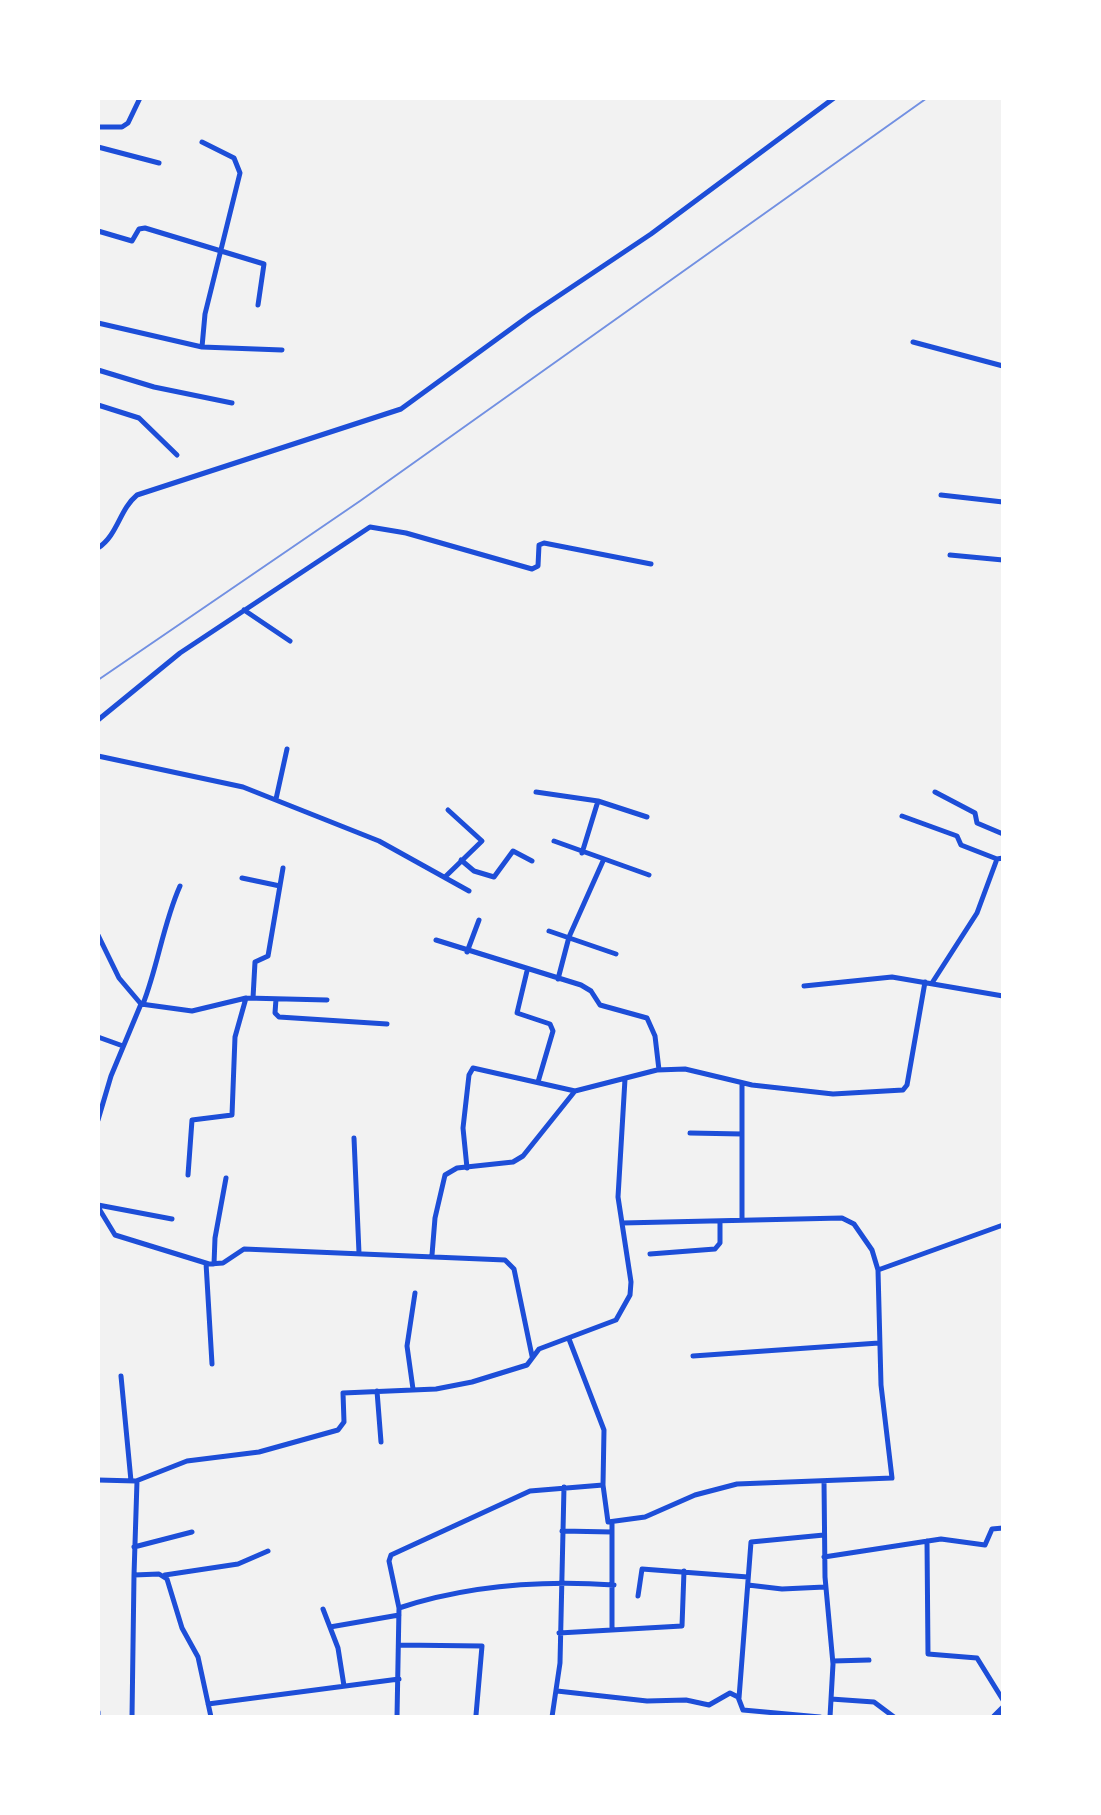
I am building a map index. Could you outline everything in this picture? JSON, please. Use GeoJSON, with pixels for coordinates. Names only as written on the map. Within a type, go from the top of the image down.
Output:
{"type":"FeatureCollection","features":[{"type":"Feature","properties":{"kind":"highway"},"geometry":{"type":"LineString","coordinates":[[995,1717],[1003,1709]]}},
{"type":"Feature","properties":{"kind":"street"},"geometry":{"type":"LineString","coordinates":[[98,127],[122,127],[128,123],[140,98]]}},
{"type":"Feature","properties":{"kind":"street"},"geometry":{"type":"LineString","coordinates":[[98,548],[110,539],[126,507],[137,495],[401,409],[530,315],[651,234],[834,98]]}},
{"type":"Feature","properties":{"kind":"street"},"geometry":{"type":"LineString","coordinates":[[202,142],[234,158],[240,173],[205,314],[202,347]]}},
{"type":"Feature","properties":{"kind":"street"},"geometry":{"type":"LineString","coordinates":[[98,147],[159,163]]}},
{"type":"Feature","properties":{"kind":"street"},"geometry":{"type":"LineString","coordinates":[[98,231],[132,241],[141,228],[145,228],[265,266],[258,305]]}},
{"type":"Feature","properties":{"kind":"street"},"geometry":{"type":"LineString","coordinates":[[98,323],[202,347],[282,350]]}},
{"type":"Feature","properties":{"kind":"street"},"geometry":{"type":"LineString","coordinates":[[913,342],[1003,366]]}},
{"type":"Feature","properties":{"kind":"street"},"geometry":{"type":"LineString","coordinates":[[98,370],[163,390],[232,403]]}},
{"type":"Feature","properties":{"kind":"street"},"geometry":{"type":"LineString","coordinates":[[98,405],[139,418],[177,455]]}},
{"type":"Feature","properties":{"kind":"street"},"geometry":{"type":"LineString","coordinates":[[941,495],[1003,502]]}},
{"type":"Feature","properties":{"kind":"street"},"geometry":{"type":"LineString","coordinates":[[98,720],[180,653],[370,527],[406,533],[532,569],[538,566],[539,545],[544,543],[651,564]]}},
{"type":"Feature","properties":{"kind":"street"},"geometry":{"type":"LineString","coordinates":[[950,555],[1003,560]]}},
{"type":"Feature","properties":{"kind":"street"},"geometry":{"type":"LineString","coordinates":[[244,610],[290,641]]}},
{"type":"Feature","properties":{"kind":"street"},"geometry":{"type":"LineString","coordinates":[[276,799],[287,749]]}},
{"type":"Feature","properties":{"kind":"street"},"geometry":{"type":"LineString","coordinates":[[98,756],[198,776],[276,799],[379,841],[469,891]]}},
{"type":"Feature","properties":{"kind":"street"},"geometry":{"type":"LineString","coordinates":[[536,792],[598,801],[647,817]]}},
{"type":"Feature","properties":{"kind":"street"},"geometry":{"type":"LineString","coordinates":[[935,792],[975,813],[977,823],[1003,834]]}},
{"type":"Feature","properties":{"kind":"street"},"geometry":{"type":"LineString","coordinates":[[582,853],[598,801]]}},
{"type":"Feature","properties":{"kind":"street"},"geometry":{"type":"LineString","coordinates":[[445,877],[480,845],[481,837],[448,810]]}},
{"type":"Feature","properties":{"kind":"street"},"geometry":{"type":"LineString","coordinates":[[467,1168],[463,1128],[470,1071],[479,1068],[575,1091],[659,1070],[685,1069],[742,1083],[833,1094],[903,1090],[907,1085],[928,982],[977,913],[1000,859],[961,845],[957,836],[902,816]]}},
{"type":"Feature","properties":{"kind":"street"},"geometry":{"type":"LineString","coordinates":[[554,841],[649,875]]}},
{"type":"Feature","properties":{"kind":"street"},"geometry":{"type":"LineString","coordinates":[[461,860],[474,871],[494,877],[513,851],[532,861]]}},
{"type":"Feature","properties":{"kind":"street"},"geometry":{"type":"LineString","coordinates":[[558,979],[569,937],[603,861]]}},
{"type":"Feature","properties":{"kind":"street"},"geometry":{"type":"LineString","coordinates":[[188,1175],[192,1120],[232,1115],[235,1037],[249,998],[255,962],[268,956],[283,868]]}},
{"type":"Feature","properties":{"kind":"street"},"geometry":{"type":"LineString","coordinates":[[242,878],[280,886]]}},
{"type":"Feature","properties":{"kind":"street"},"geometry":{"type":"LineString","coordinates":[[98,1120],[124,1047],[155,977],[171,907],[180,886]]}},
{"type":"Feature","properties":{"kind":"street"},"geometry":{"type":"LineString","coordinates":[[467,952],[479,920]]}},
{"type":"Feature","properties":{"kind":"street"},"geometry":{"type":"LineString","coordinates":[[549,931],[616,954]]}},
{"type":"Feature","properties":{"kind":"street"},"geometry":{"type":"LineString","coordinates":[[98,935],[119,978],[142,1004],[192,1011],[249,998],[327,1000]]}},
{"type":"Feature","properties":{"kind":"street"},"geometry":{"type":"LineString","coordinates":[[436,940],[588,988],[604,1007],[650,1020],[659,1070]]}},
{"type":"Feature","properties":{"kind":"street"},"geometry":{"type":"LineString","coordinates":[[527,971],[518,1015],[550,1024],[553,1031],[538,1082]]}},
{"type":"Feature","properties":{"kind":"street"},"geometry":{"type":"LineString","coordinates":[[804,986],[892,977],[1003,996]]}},
{"type":"Feature","properties":{"kind":"street"},"geometry":{"type":"LineString","coordinates":[[276,999],[275,1013],[279,1017],[387,1024]]}},
{"type":"Feature","properties":{"kind":"street"},"geometry":{"type":"LineString","coordinates":[[98,1037],[124,1047]]}},
{"type":"Feature","properties":{"kind":"street"},"geometry":{"type":"LineString","coordinates":[[98,1480],[134,1480],[187,1461],[259,1452],[338,1430],[344,1422],[343,1393],[472,1382],[527,1365],[539,1349],[616,1320],[630,1295],[631,1282],[618,1197],[625,1079]]}},
{"type":"Feature","properties":{"kind":"street"},"geometry":{"type":"LineString","coordinates":[[742,1083],[742,1220]]}},
{"type":"Feature","properties":{"kind":"street"},"geometry":{"type":"LineString","coordinates":[[432,1255],[442,1180],[450,1171],[504,1164],[523,1156],[575,1091]]}},
{"type":"Feature","properties":{"kind":"street"},"geometry":{"type":"LineString","coordinates":[[690,1133],[742,1134]]}},
{"type":"Feature","properties":{"kind":"street"},"geometry":{"type":"LineString","coordinates":[[354,1138],[359,1253]]}},
{"type":"Feature","properties":{"kind":"street"},"geometry":{"type":"LineString","coordinates":[[214,1264],[215,1238],[226,1178]]}},
{"type":"Feature","properties":{"kind":"street"},"geometry":{"type":"LineString","coordinates":[[98,1206],[115,1235],[206,1263],[227,1261],[244,1249],[498,1257],[510,1263],[533,1358]]}},
{"type":"Feature","properties":{"kind":"street"},"geometry":{"type":"LineString","coordinates":[[98,1206],[172,1219]]}},
{"type":"Feature","properties":{"kind":"street"},"geometry":{"type":"LineString","coordinates":[[569,1339],[604,1430],[606,1520],[612,1523],[645,1517],[695,1495],[737,1484],[892,1478],[879,1343],[878,1270],[872,1250],[854,1224],[842,1218],[622,1223]]}},
{"type":"Feature","properties":{"kind":"street"},"geometry":{"type":"LineString","coordinates":[[650,1254],[715,1249],[720,1243],[720,1221]]}},
{"type":"Feature","properties":{"kind":"street"},"geometry":{"type":"LineString","coordinates":[[878,1270],[1003,1225]]}},
{"type":"Feature","properties":{"kind":"street"},"geometry":{"type":"LineString","coordinates":[[206,1263],[212,1364]]}},
{"type":"Feature","properties":{"kind":"street"},"geometry":{"type":"LineString","coordinates":[[413,1389],[407,1346],[415,1293]]}},
{"type":"Feature","properties":{"kind":"street"},"geometry":{"type":"LineString","coordinates":[[693,1356],[879,1343]]}},
{"type":"Feature","properties":{"kind":"street"},"geometry":{"type":"LineString","coordinates":[[121,1376],[134,1480],[132,1717]]}},
{"type":"Feature","properties":{"kind":"street"},"geometry":{"type":"LineString","coordinates":[[377,1391],[381,1442]]}},
{"type":"Feature","properties":{"kind":"street"},"geometry":{"type":"LineString","coordinates":[[824,1481],[825,1587],[833,1661],[830,1717]]}},
{"type":"Feature","properties":{"kind":"street"},"geometry":{"type":"LineString","coordinates":[[397,1717],[399,1608],[389,1561],[391,1555],[530,1491],[603,1485]]}},
{"type":"Feature","properties":{"kind":"street"},"geometry":{"type":"LineString","coordinates":[[552,1717],[557,1691],[564,1487]]}},
{"type":"Feature","properties":{"kind":"street"},"geometry":{"type":"LineString","coordinates":[[612,1523],[612,1628]]}},
{"type":"Feature","properties":{"kind":"street"},"geometry":{"type":"LineString","coordinates":[[824,1557],[950,1539],[985,1545],[992,1528],[1003,1528]]}},
{"type":"Feature","properties":{"kind":"street"},"geometry":{"type":"LineString","coordinates":[[562,1531],[612,1532]]}},
{"type":"Feature","properties":{"kind":"street"},"geometry":{"type":"LineString","coordinates":[[134,1547],[192,1532]]}},
{"type":"Feature","properties":{"kind":"street"},"geometry":{"type":"LineString","coordinates":[[820,1717],[747,1711],[741,1708],[739,1698],[752,1540],[824,1535]]}},
{"type":"Feature","properties":{"kind":"street"},"geometry":{"type":"LineString","coordinates":[[927,1541],[928,1654],[977,1658],[1003,1700]]}},
{"type":"Feature","properties":{"kind":"street"},"geometry":{"type":"LineString","coordinates":[[134,1575],[164,1576],[238,1564],[268,1551]]}},
{"type":"Feature","properties":{"kind":"street"},"geometry":{"type":"LineString","coordinates":[[638,1596],[641,1570],[748,1577]]}},
{"type":"Feature","properties":{"kind":"street"},"geometry":{"type":"LineString","coordinates":[[559,1633],[682,1626],[684,1571]]}},
{"type":"Feature","properties":{"kind":"street"},"geometry":{"type":"LineString","coordinates":[[164,1576],[182,1628],[198,1657],[211,1717]]}},
{"type":"Feature","properties":{"kind":"street"},"geometry":{"type":"LineString","coordinates":[[399,1608],[461,1590],[561,1583],[614,1585]]}},
{"type":"Feature","properties":{"kind":"street"},"geometry":{"type":"LineString","coordinates":[[748,1585],[782,1589],[825,1587]]}},
{"type":"Feature","properties":{"kind":"street"},"geometry":{"type":"LineString","coordinates":[[323,1609],[338,1648],[344,1686]]}},
{"type":"Feature","properties":{"kind":"street"},"geometry":{"type":"LineString","coordinates":[[330,1627],[399,1615]]}},
{"type":"Feature","properties":{"kind":"street"},"geometry":{"type":"LineString","coordinates":[[399,1645],[482,1646],[476,1715]]}},
{"type":"Feature","properties":{"kind":"street"},"geometry":{"type":"LineString","coordinates":[[833,1661],[869,1660]]}},
{"type":"Feature","properties":{"kind":"street"},"geometry":{"type":"LineString","coordinates":[[208,1704],[399,1679]]}},
{"type":"Feature","properties":{"kind":"street"},"geometry":{"type":"LineString","coordinates":[[557,1691],[647,1701],[686,1700],[709,1705],[727,1694],[739,1698]]}},
{"type":"Feature","properties":{"kind":"street"},"geometry":{"type":"LineString","coordinates":[[831,1699],[874,1702],[894,1717]]}},
{"type":"Feature","properties":{"kind":"railway"},"geometry":{"type":"LineString","coordinates":[[98,680],[360,501],[927,98]]}}]}
